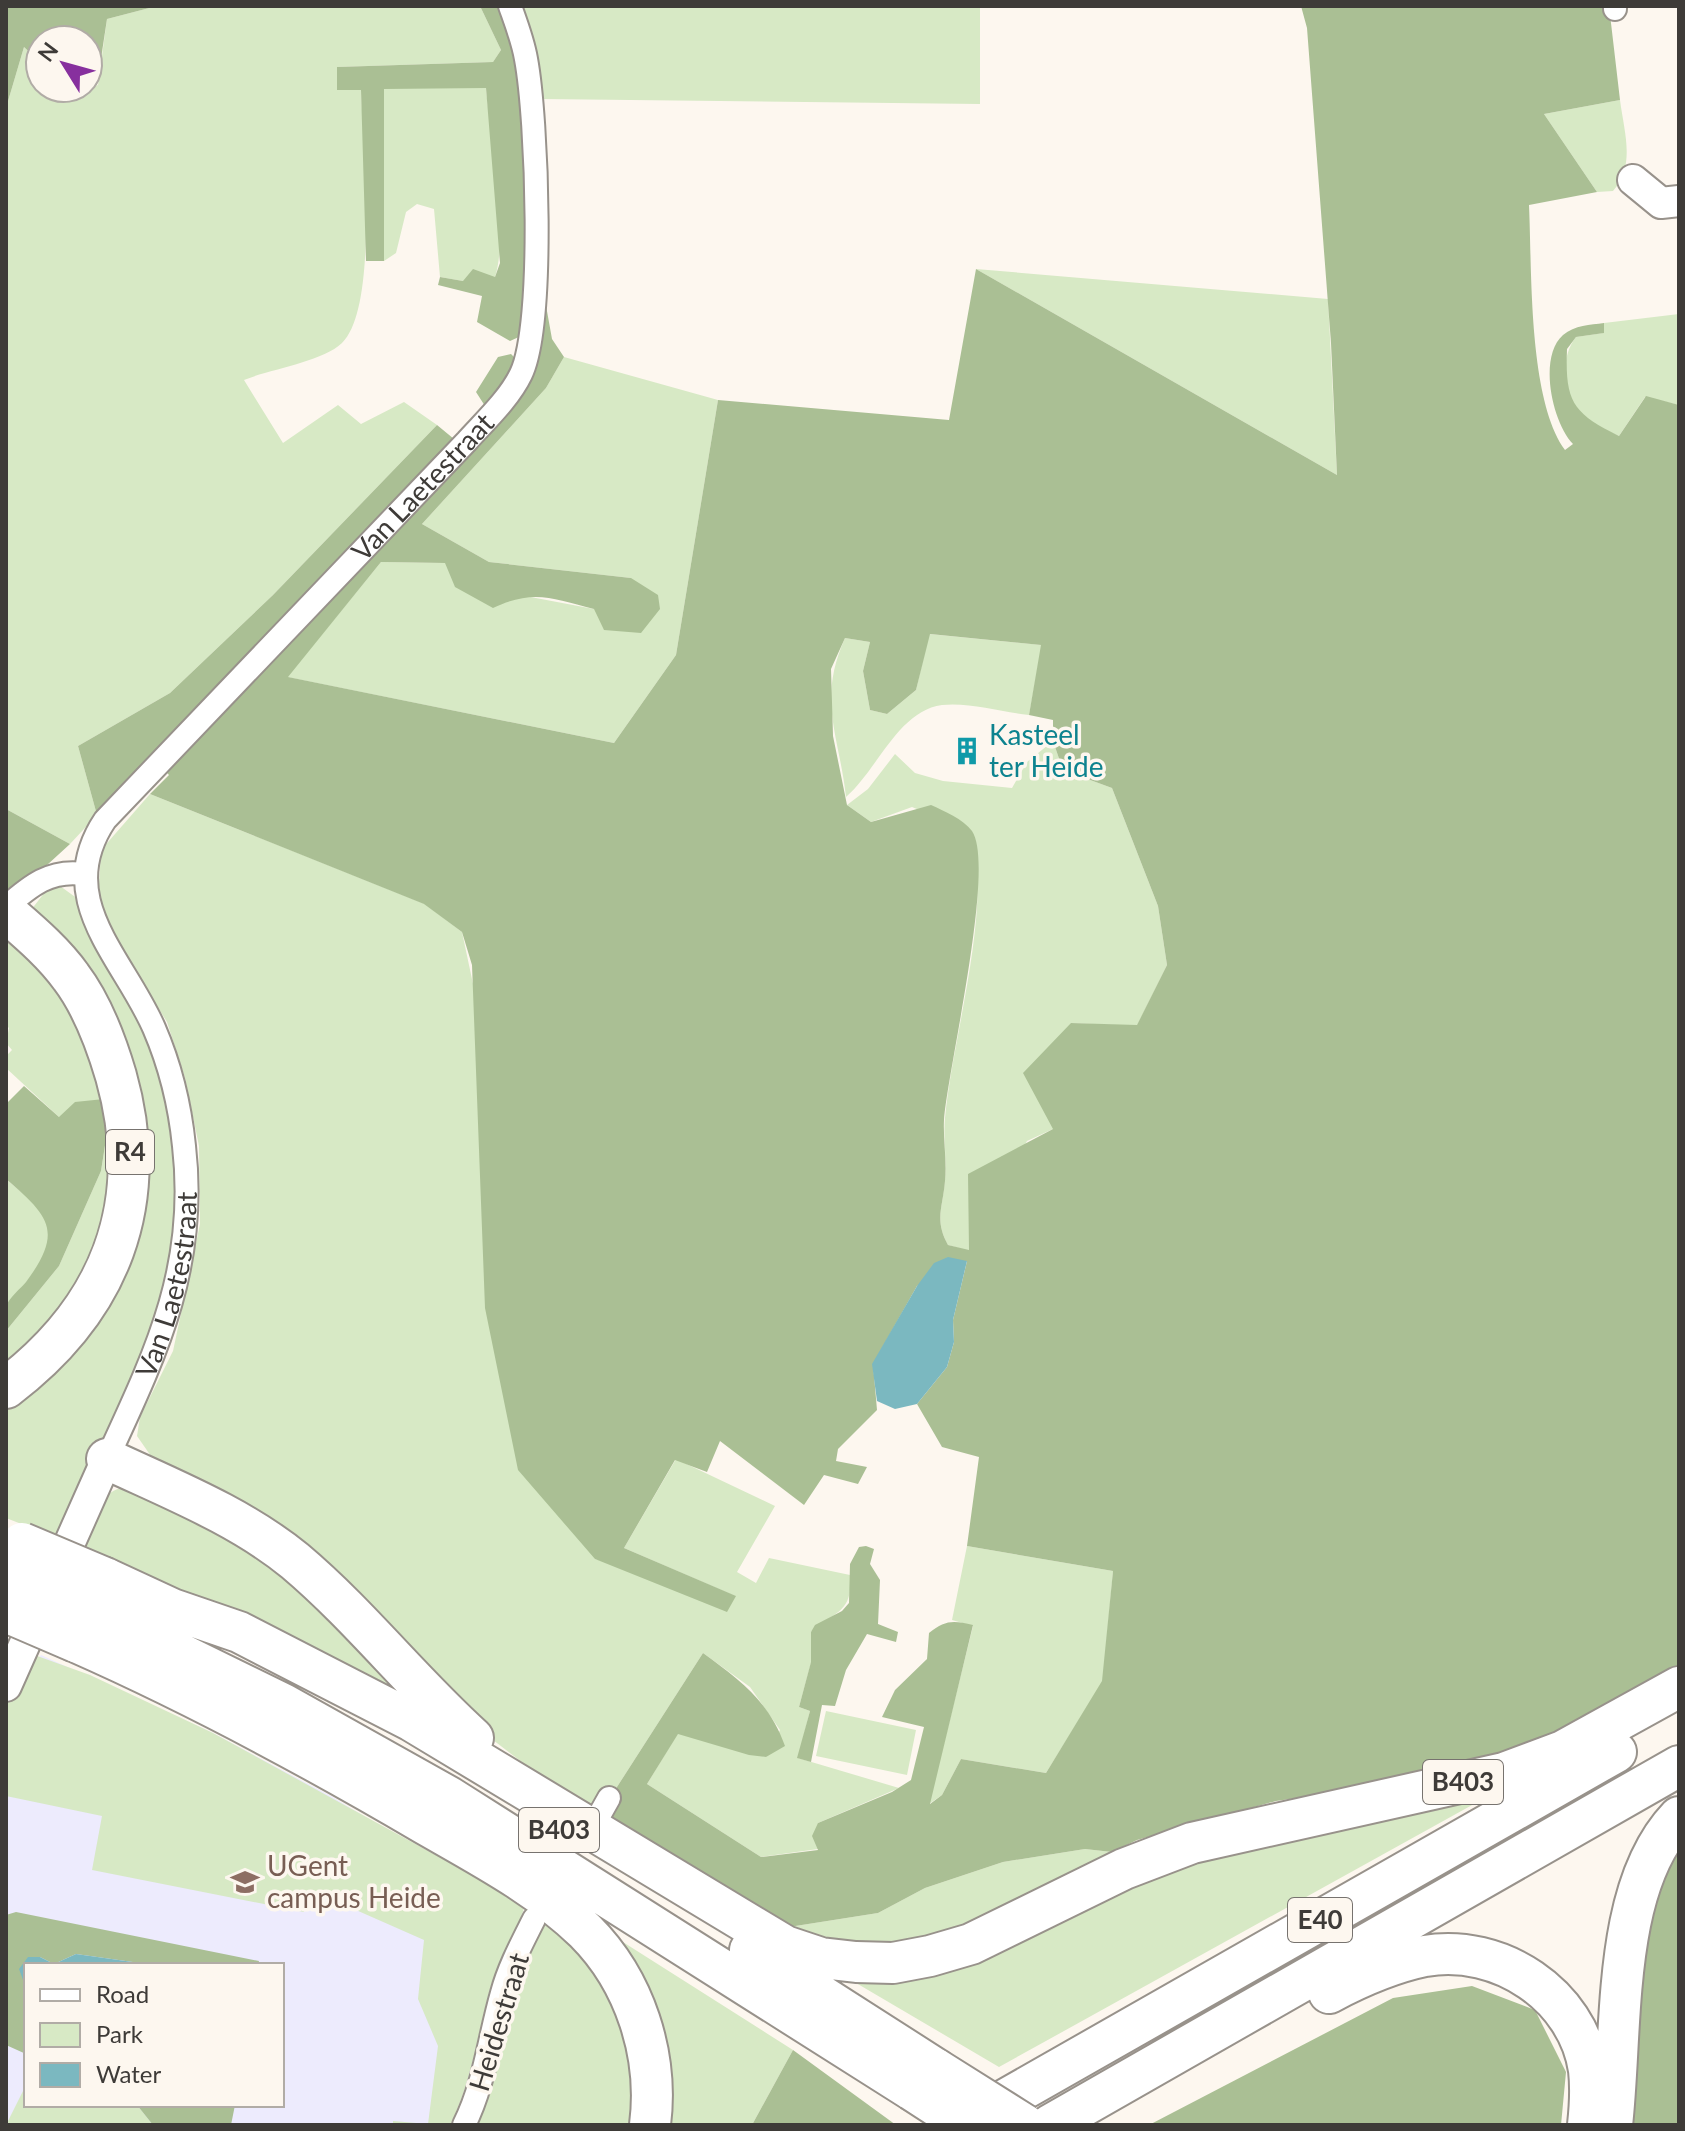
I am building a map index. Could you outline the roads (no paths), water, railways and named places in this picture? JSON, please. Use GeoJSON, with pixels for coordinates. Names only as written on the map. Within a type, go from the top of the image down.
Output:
{"type":"FeatureCollection","features":[{"type":"Feature","properties":{"kind":"highway","name":"R4"},"geometry":{"type":"LineString","coordinates":[[6,909],[72,978],[95,1017],[124,1106],[130,1149],[129,1190],[122,1229],[90,1303],[66,1335],[6,1388]]}},
{"type":"Feature","properties":{"kind":"highway","name":"B403"},"geometry":{"type":"LineString","coordinates":[[107,1459],[201,1503],[293,1560],[341,1603],[450,1718],[529,1789]]}},
{"type":"Feature","properties":{"kind":"highway","name":"B403"},"geometry":{"type":"LineString","coordinates":[[9,1573],[88,1626],[239,1632],[412,1721],[785,1946],[821,1958],[893,1963],[971,1944],[1124,1869],[1192,1843],[1504,1773],[1563,1751],[1679,1687]]}},
{"type":"Feature","properties":{"kind":"highway"},"geometry":{"type":"LineString","coordinates":[[9,1573],[224,1712],[342,1775],[551,1902],[587,1932],[617,1973],[638,2011],[649,2063],[653,2102],[650,2125]]}},
{"type":"Feature","properties":{"kind":"highway"},"geometry":{"type":"LineString","coordinates":[[6,1633],[88,1626]]}},
{"type":"Feature","properties":{"kind":"highway","name":"B403"},"geometry":{"type":"LineString","coordinates":[[169,1627],[205,1631],[494,1790],[924,2080],[1025,2125]]}},
{"type":"Feature","properties":{"kind":"highway","name":"E40"},"geometry":{"type":"LineString","coordinates":[[964,2125],[1679,1717]]}},
{"type":"Feature","properties":{"kind":"highway","name":"E40"},"geometry":{"type":"LineString","coordinates":[[1050,2125],[1679,1766]]}},
{"type":"Feature","properties":{"kind":"highway"},"geometry":{"type":"LineString","coordinates":[[1612,2125],[1630,1922],[1640,1879],[1659,1837],[1679,1817]]}},
{"type":"Feature","properties":{"kind":"highway"},"geometry":{"type":"LineString","coordinates":[[1091,2125],[1345,1984],[1391,1965],[1429,1956],[1473,1957],[1503,1965],[1533,1981],[1552,1997],[1568,2016],[1588,2068],[1588,2125]]}},
{"type":"Feature","properties":{"kind":"highway","name":"B403"},"geometry":{"type":"LineString","coordinates":[[924,2080],[964,2125]]}},
{"type":"Feature","properties":{"kind":"main road"},"geometry":{"type":"LineString","coordinates":[[1633,180],[1661,203],[1679,201]]}},
{"type":"Feature","properties":{"kind":"main road","name":"Van Laetestraat"},"geometry":{"type":"LineString","coordinates":[[6,1686],[107,1459]]}},
{"type":"Feature","properties":{"kind":"street","name":"Van Laetestraat"},"geometry":{"type":"LineString","coordinates":[[107,1459],[150,1365],[172,1306],[185,1227],[185,1148],[166,1056],[153,1025],[93,916],[84,874],[90,842],[105,820],[467,441],[521,375],[530,345],[534,278],[531,94],[526,56],[510,6]]}},
{"type":"Feature","properties":{"kind":"street"},"geometry":{"type":"LineString","coordinates":[[6,909],[33,884],[53,875],[84,874]]}},
{"type":"Feature","properties":{"kind":"street","name":"Heidestraat"},"geometry":{"type":"LineString","coordinates":[[464,2125],[485,2070],[502,1993],[534,1919]]}},
{"type":"Feature","properties":{"kind":"water"},"geometry":{"type":"Polygon","coordinates":[[[948,1257],[967,1261],[953,1320],[954,1342],[947,1367],[917,1404],[895,1409],[877,1401],[872,1364],[917,1286],[934,1263],[948,1257]]]}},
{"type":"Feature","properties":{"kind":"water"},"geometry":{"type":"Polygon","coordinates":[[[76,1954],[140,1963],[56,1963],[76,1954]]]}},
{"type":"Feature","properties":{"kind":"water"},"geometry":{"type":"Polygon","coordinates":[[[28,1957],[40,1957],[52,1963],[24,1963],[24,1983],[19,1969],[28,1957]]]}},
{"type":"Feature","properties":{"kind":"place","name":"Kasteel ter Heide"},"geometry":{"type":"Point","coordinates":[967,751]}},
{"type":"Feature","properties":{"kind":"place","name":"UGent campus Heide"},"geometry":{"type":"Point","coordinates":[245,1882]}}]}
